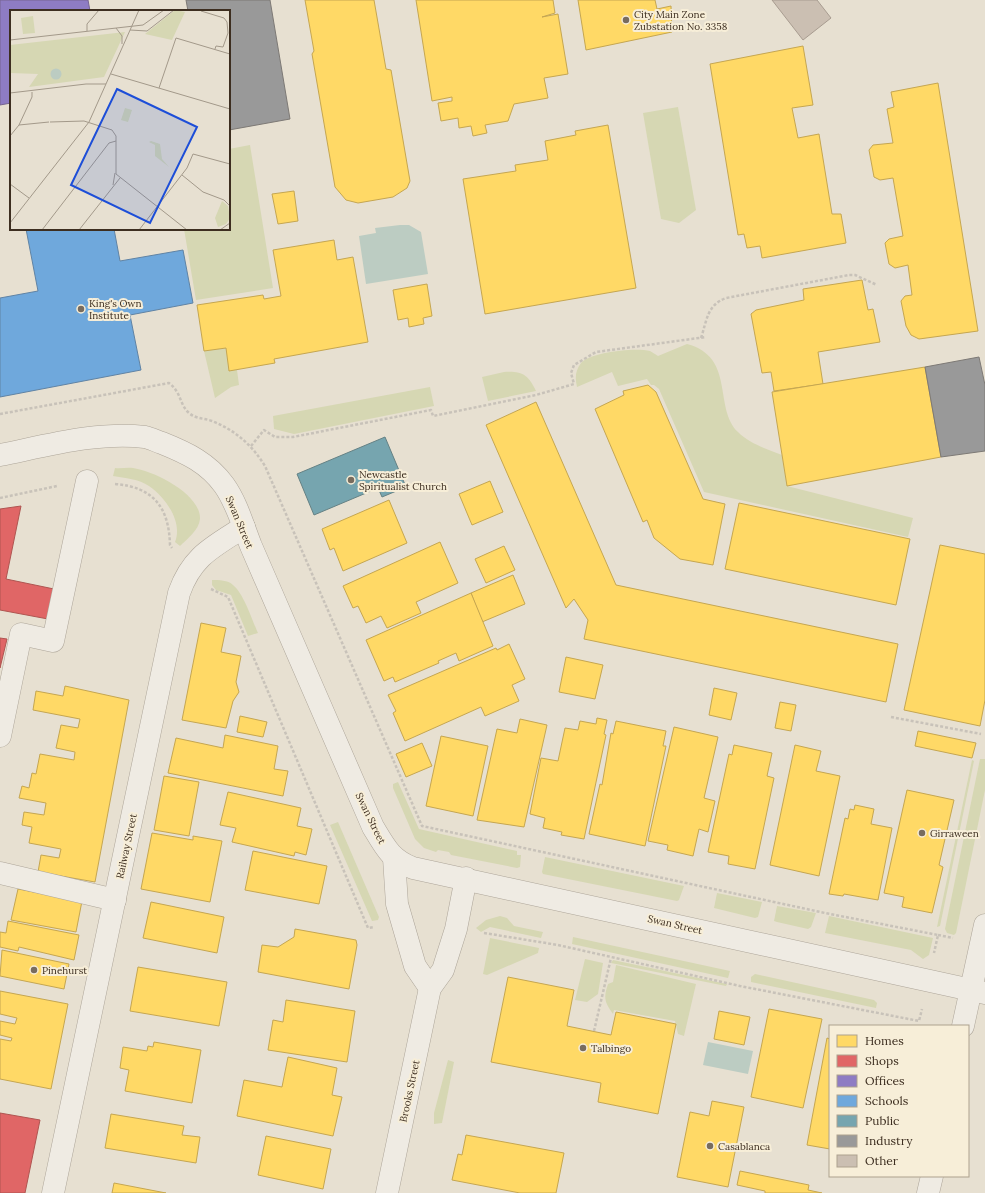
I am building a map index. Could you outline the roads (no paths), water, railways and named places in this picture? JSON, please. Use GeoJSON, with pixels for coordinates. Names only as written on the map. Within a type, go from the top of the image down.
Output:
{"type":"FeatureCollection","features":[{"type":"Feature","properties":{"kind":"street","name":"Swan Street"},"geometry":{"type":"LineString","coordinates":[[0,455],[74,440],[115,437],[147,437],[189,455],[206,465],[224,486],[244,527],[374,827],[394,858],[400,863],[413,868],[466,878],[978,992]]}},
{"type":"Feature","properties":{"kind":"street"},"geometry":{"type":"LineString","coordinates":[[0,736],[21,634],[53,641],[87,481]]}},
{"type":"Feature","properties":{"kind":"street","name":"Railway Street"},"geometry":{"type":"LineString","coordinates":[[53,1193],[179,592],[188,571],[197,558],[244,527]]}},
{"type":"Feature","properties":{"kind":"street"},"geometry":{"type":"LineString","coordinates":[[394,858],[397,904],[415,966],[430,988]]}},
{"type":"Feature","properties":{"kind":"street"},"geometry":{"type":"LineString","coordinates":[[0,873],[114,900]]}},
{"type":"Feature","properties":{"kind":"street","name":"Brooks Street"},"geometry":{"type":"LineString","coordinates":[[387,1193],[430,988],[443,970],[456,929],[466,878]]}},
{"type":"Feature","properties":{"kind":"street"},"geometry":{"type":"LineString","coordinates":[[963,1025],[978,992],[985,925]]}},
{"type":"Feature","properties":{"kind":"street"},"geometry":{"type":"LineString","coordinates":[[928,1193],[932,1177]]}},
{"type":"Feature","properties":{"kind":"place","name":"City Main Zone Zubstation No. 3358"},"geometry":{"type":"Point","coordinates":[626,20]}},
{"type":"Feature","properties":{"kind":"place","name":"King's Own Institute"},"geometry":{"type":"Point","coordinates":[81,309]}},
{"type":"Feature","properties":{"kind":"place","name":"Newcastle Spiritualist Church"},"geometry":{"type":"Point","coordinates":[351,480]}},
{"type":"Feature","properties":{"kind":"place","name":"Girraween"},"geometry":{"type":"Point","coordinates":[922,833]}},
{"type":"Feature","properties":{"kind":"place","name":"Pinehurst"},"geometry":{"type":"Point","coordinates":[34,970]}},
{"type":"Feature","properties":{"kind":"place","name":"Talbingo"},"geometry":{"type":"Point","coordinates":[583,1048]}},
{"type":"Feature","properties":{"kind":"place","name":"Casablanca"},"geometry":{"type":"Point","coordinates":[710,1146]}}]}
